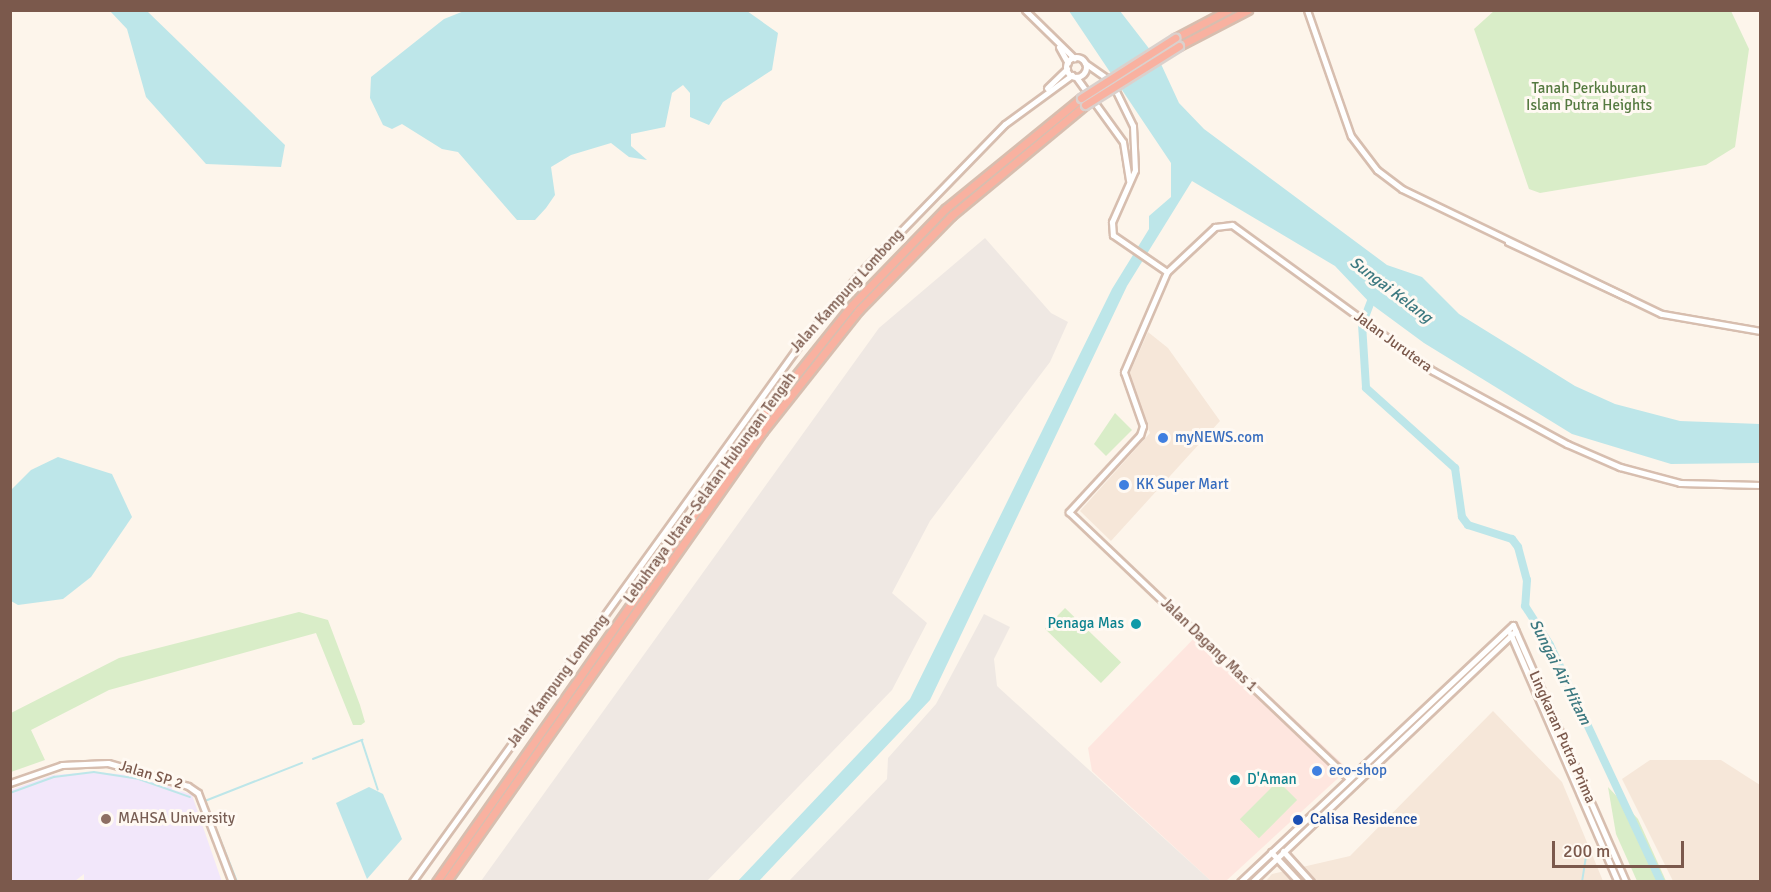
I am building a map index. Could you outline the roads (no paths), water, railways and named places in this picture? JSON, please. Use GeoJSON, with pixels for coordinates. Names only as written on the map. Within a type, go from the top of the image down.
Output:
{"type":"FeatureCollection","features":[{"type":"Feature","properties":{"kind":"highway","name":"Lebuhraya Utara–Selatan Hubungan Tengah"},"geometry":{"type":"LineString","coordinates":[[436,882],[760,420],[852,305],[945,209],[1080,98],[1175,38],[1227,10]]}},
{"type":"Feature","properties":{"kind":"highway","name":"Lebuhraya Utara–Selatan Hubungan Tengah"},"geometry":{"type":"LineString","coordinates":[[447,882],[763,431],[859,310],[951,216],[1085,105],[1179,46],[1248,10]]}},
{"type":"Feature","properties":{"kind":"street"},"geometry":{"type":"LineString","coordinates":[[1026,10],[1056,43],[1074,58],[1104,72],[1130,117],[1136,155],[1129,186],[1112,229],[1129,248],[1167,272]]}},
{"type":"Feature","properties":{"kind":"street"},"geometry":{"type":"LineString","coordinates":[[1307,10],[1357,148],[1402,189],[1628,298],[1696,324],[1761,331]]}},
{"type":"Feature","properties":{"kind":"street"},"geometry":{"type":"LineString","coordinates":[[1056,43],[1067,66],[1123,142],[1129,186]]}},
{"type":"Feature","properties":{"kind":"street"},"geometry":{"type":"LineString","coordinates":[[1033,101],[1074,58]]}},
{"type":"Feature","properties":{"kind":"street"},"geometry":{"type":"LineString","coordinates":[[1033,101],[1084,72],[1085,63]]}},
{"type":"Feature","properties":{"kind":"street","name":"Jalan Kampung Lombong"},"geometry":{"type":"LineString","coordinates":[[412,882],[793,353],[884,247],[1033,101]]}},
{"type":"Feature","properties":{"kind":"street","name":"Jalan Jurutera"},"geometry":{"type":"LineString","coordinates":[[1167,272],[1211,231],[1228,224],[1459,388],[1594,456],[1680,483],[1761,485]]}},
{"type":"Feature","properties":{"kind":"street","name":"Jalan Dagang Mas 1"},"geometry":{"type":"LineString","coordinates":[[1167,272],[1124,372],[1143,426],[1140,435],[1069,512],[1348,778]]}},
{"type":"Feature","properties":{"kind":"street"},"geometry":{"type":"LineString","coordinates":[[1240,882],[1510,627],[1513,633],[1252,882]]}},
{"type":"Feature","properties":{"kind":"street","name":"Lingkaran Putra Prima"},"geometry":{"type":"LineString","coordinates":[[1513,633],[1618,882]]}},
{"type":"Feature","properties":{"kind":"street","name":"Lingkaran Putra Prima"},"geometry":{"type":"LineString","coordinates":[[1513,633],[1626,882]]}},
{"type":"Feature","properties":{"kind":"street","name":"Jalan SP 2"},"geometry":{"type":"LineString","coordinates":[[10,783],[62,765],[108,763],[188,786],[198,793],[232,882]]}},
{"type":"Feature","properties":{"kind":"street"},"geometry":{"type":"LineString","coordinates":[[1293,843],[1293,862]]}},
{"type":"Feature","properties":{"kind":"street"},"geometry":{"type":"LineString","coordinates":[[1277,846],[1311,882]]}},
{"type":"Feature","properties":{"kind":"street"},"geometry":{"type":"LineString","coordinates":[[1270,852],[1299,882]]}},
{"type":"Feature","properties":{"kind":"street"},"geometry":{"type":"LineString","coordinates":[[1267,867],[1285,867]]}},
{"type":"Feature","properties":{"kind":"water"},"geometry":{"type":"Polygon","coordinates":[[[110,11],[147,11],[285,145],[281,167],[206,164],[146,97],[127,29],[110,11]]]}},
{"type":"Feature","properties":{"kind":"water"},"geometry":{"type":"Polygon","coordinates":[[[464,11],[747,11],[778,33],[772,70],[723,102],[709,125],[690,117],[690,93],[683,85],[672,93],[665,127],[631,134],[631,146],[647,160],[629,157],[611,143],[571,155],[551,167],[555,195],[546,208],[535,220],[517,220],[458,152],[442,149],[402,124],[392,129],[383,125],[370,98],[371,77],[444,19],[464,11]]]}},
{"type":"Feature","properties":{"kind":"water","name":"Sungai Kelang"},"geometry":{"type":"Polygon","coordinates":[[[1069,11],[1120,11],[1161,64],[1179,103],[1204,129],[1387,265],[1422,277],[1459,314],[1575,386],[1615,404],[1680,421],[1760,424],[1760,463],[1671,464],[1572,434],[1424,343],[1371,304],[1335,266],[1192,181],[1127,286],[930,700],[759,881],[737,882],[910,699],[1112,289],[1149,229],[1149,216],[1171,197],[1171,163],[1069,11]]]}},
{"type":"Feature","properties":{"kind":"water"},"geometry":{"type":"Polygon","coordinates":[[[58,457],[112,474],[132,517],[91,577],[63,599],[18,605],[11,601],[11,490],[31,470],[58,457]]]}},
{"type":"Feature","properties":{"kind":"water"},"geometry":{"type":"Polygon","coordinates":[[[369,787],[383,794],[402,839],[367,879],[336,803],[369,787]]]}},
{"type":"Feature","properties":{"kind":"waterway","name":"Sungai Air Hitam"},"geometry":{"type":"LineString","coordinates":[[1373,296],[1362,324],[1366,388],[1455,468],[1462,517],[1468,525],[1512,539],[1518,547],[1527,580],[1525,606],[1550,645],[1661,882]]}},
{"type":"Feature","properties":{"kind":"waterway"},"geometry":{"type":"LineString","coordinates":[[313,759],[362,740],[378,789]]}},
{"type":"Feature","properties":{"kind":"waterway"},"geometry":{"type":"LineString","coordinates":[[237,882],[205,801],[302,763]]}},
{"type":"Feature","properties":{"kind":"waterway"},"geometry":{"type":"LineString","coordinates":[[10,793],[54,777],[94,772],[139,779],[190,797]]}},
{"type":"Feature","properties":{"kind":"waterway"},"geometry":{"type":"LineString","coordinates":[[1582,882],[1586,857]]}},
{"type":"Feature","properties":{"kind":"place","name":"myNEWS.com"},"geometry":{"type":"Point","coordinates":[1163,438]}},
{"type":"Feature","properties":{"kind":"place","name":"KK Super Mart"},"geometry":{"type":"Point","coordinates":[1124,485]}},
{"type":"Feature","properties":{"kind":"place","name":"Penaga Mas"},"geometry":{"type":"Point","coordinates":[1136,624]}},
{"type":"Feature","properties":{"kind":"place","name":"eco-shop"},"geometry":{"type":"Point","coordinates":[1317,771]}},
{"type":"Feature","properties":{"kind":"place","name":"D'Aman"},"geometry":{"type":"Point","coordinates":[1235,780]}},
{"type":"Feature","properties":{"kind":"place","name":"MAHSA University"},"geometry":{"type":"Point","coordinates":[106,819]}},
{"type":"Feature","properties":{"kind":"place","name":"Calisa Residence"},"geometry":{"type":"Point","coordinates":[1298,820]}},
{"type":"Feature","properties":{"kind":"park label","name":"Tanah Perkuburan Islam Putra Heights"},"geometry":{"type":"Point","coordinates":[1589,96]}}]}
